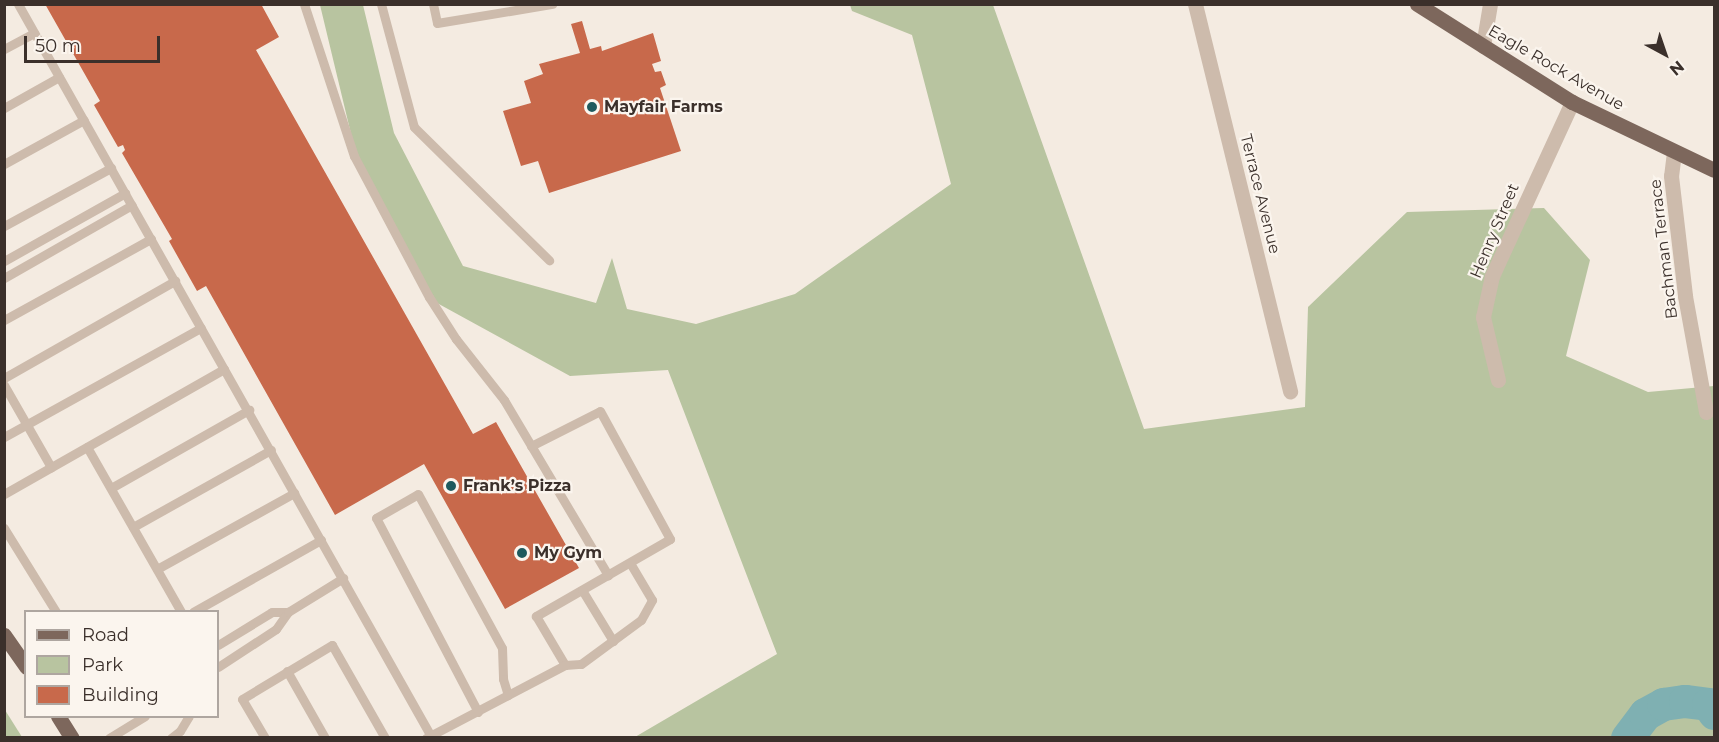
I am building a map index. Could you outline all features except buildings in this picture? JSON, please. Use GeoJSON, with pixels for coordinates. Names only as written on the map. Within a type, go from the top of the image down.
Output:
{"type":"FeatureCollection","features":[{"type":"Feature","properties":{"kind":"main road","name":"Eagle Rock Avenue"},"geometry":{"type":"LineString","coordinates":[[1417,4],[1572,102],[1714,170]]}},
{"type":"Feature","properties":{"kind":"main road"},"geometry":{"type":"LineString","coordinates":[[4,635],[24,664]]}},
{"type":"Feature","properties":{"kind":"main road"},"geometry":{"type":"LineString","coordinates":[[59,718],[72,738]]}},
{"type":"Feature","properties":{"kind":"street","name":"Terrace Avenue"},"geometry":{"type":"LineString","coordinates":[[1196,4],[1290,392]]}},
{"type":"Feature","properties":{"kind":"street"},"geometry":{"type":"LineString","coordinates":[[1483,46],[1490,4]]}},
{"type":"Feature","properties":{"kind":"street","name":"Henry Street"},"geometry":{"type":"LineString","coordinates":[[1498,380],[1483,317],[1492,276],[1572,102]]}},
{"type":"Feature","properties":{"kind":"street","name":"Bachman Terrace"},"geometry":{"type":"LineString","coordinates":[[1674,152],[1671,176],[1685,296],[1706,412]]}},
{"type":"Feature","properties":{"kind":"lane"},"geometry":{"type":"LineString","coordinates":[[18,4],[249,410],[430,737],[565,665],[581,664],[641,620],[652,600],[630,563]]}},
{"type":"Feature","properties":{"kind":"lane"},"geometry":{"type":"LineString","coordinates":[[304,4],[354,156],[429,297],[456,339],[504,400],[608,575]]}},
{"type":"Feature","properties":{"kind":"lane"},"geometry":{"type":"LineString","coordinates":[[381,4],[414,127],[549,260]]}},
{"type":"Feature","properties":{"kind":"lane"},"geometry":{"type":"LineString","coordinates":[[433,4],[437,22],[497,9],[552,4]]}},
{"type":"Feature","properties":{"kind":"lane"},"geometry":{"type":"LineString","coordinates":[[4,49],[34,33]]}},
{"type":"Feature","properties":{"kind":"lane"},"geometry":{"type":"LineString","coordinates":[[4,108],[59,77]]}},
{"type":"Feature","properties":{"kind":"lane"},"geometry":{"type":"LineString","coordinates":[[4,164],[84,120]]}},
{"type":"Feature","properties":{"kind":"lane"},"geometry":{"type":"LineString","coordinates":[[4,226],[111,168]]}},
{"type":"Feature","properties":{"kind":"lane"},"geometry":{"type":"LineString","coordinates":[[4,261],[125,193]]}},
{"type":"Feature","properties":{"kind":"lane"},"geometry":{"type":"LineString","coordinates":[[4,278],[132,206]]}},
{"type":"Feature","properties":{"kind":"lane"},"geometry":{"type":"LineString","coordinates":[[4,320],[151,239]]}},
{"type":"Feature","properties":{"kind":"lane"},"geometry":{"type":"LineString","coordinates":[[4,378],[175,281]]}},
{"type":"Feature","properties":{"kind":"lane"},"geometry":{"type":"LineString","coordinates":[[4,437],[201,328]]}},
{"type":"Feature","properties":{"kind":"lane"},"geometry":{"type":"LineString","coordinates":[[4,494],[224,369]]}},
{"type":"Feature","properties":{"kind":"lane"},"geometry":{"type":"LineString","coordinates":[[4,385],[51,467]]}},
{"type":"Feature","properties":{"kind":"lane"},"geometry":{"type":"LineString","coordinates":[[111,488],[249,410]]}},
{"type":"Feature","properties":{"kind":"lane"},"geometry":{"type":"LineString","coordinates":[[531,446],[600,411],[670,539],[536,616],[565,665]]}},
{"type":"Feature","properties":{"kind":"lane"},"geometry":{"type":"LineString","coordinates":[[87,447],[180,610]]}},
{"type":"Feature","properties":{"kind":"lane"},"geometry":{"type":"LineString","coordinates":[[133,527],[270,450]]}},
{"type":"Feature","properties":{"kind":"lane"},"geometry":{"type":"LineString","coordinates":[[157,569],[294,493]]}},
{"type":"Feature","properties":{"kind":"lane"},"geometry":{"type":"LineString","coordinates":[[478,711],[376,518],[418,494],[502,648],[503,679],[508,695]]}},
{"type":"Feature","properties":{"kind":"lane"},"geometry":{"type":"LineString","coordinates":[[4,528],[55,610]]}},
{"type":"Feature","properties":{"kind":"lane"},"geometry":{"type":"LineString","coordinates":[[197,610],[321,540]]}},
{"type":"Feature","properties":{"kind":"lane"},"geometry":{"type":"LineString","coordinates":[[219,666],[276,629],[288,612],[343,578]]}},
{"type":"Feature","properties":{"kind":"lane"},"geometry":{"type":"LineString","coordinates":[[582,590],[613,641]]}},
{"type":"Feature","properties":{"kind":"lane"},"geometry":{"type":"LineString","coordinates":[[219,644],[272,612],[288,612]]}},
{"type":"Feature","properties":{"kind":"lane"},"geometry":{"type":"LineString","coordinates":[[265,738],[242,699],[332,645],[385,738]]}},
{"type":"Feature","properties":{"kind":"lane"},"geometry":{"type":"LineString","coordinates":[[287,671],[325,738]]}},
{"type":"Feature","properties":{"kind":"lane"},"geometry":{"type":"LineString","coordinates":[[109,738],[143,718]]}},
{"type":"Feature","properties":{"kind":"lane"},"geometry":{"type":"LineString","coordinates":[[171,738],[180,731],[188,718]]}},
{"type":"Feature","properties":{"kind":"green space"},"geometry":{"type":"Polygon","coordinates":[[[320,5],[363,5],[394,133],[463,266],[596,303],[612,258],[627,309],[696,324],[795,294],[951,184],[912,35],[852,11],[850,5],[993,5],[1144,429],[1305,407],[1308,307],[1407,212],[1544,208],[1590,260],[1566,356],[1648,392],[1714,386],[1714,737],[635,737],[777,654],[668,370],[570,376],[437,303],[358,163],[320,5]]]}},
{"type":"Feature","properties":{"kind":"green space"},"geometry":{"type":"Polygon","coordinates":[[[5,710],[22,737],[5,737],[5,710]]]}},
{"type":"Feature","properties":{"kind":"waterway"},"geometry":{"type":"LineString","coordinates":[[1627,738],[1645,714],[1663,704],[1685,701],[1708,704],[1714,713]]}},
{"type":"Feature","properties":{"kind":"place","name":"Mayfair Farms"},"geometry":{"type":"Point","coordinates":[592,107]}},
{"type":"Feature","properties":{"kind":"place","name":"Frank’s Pizza"},"geometry":{"type":"Point","coordinates":[451,486]}},
{"type":"Feature","properties":{"kind":"place","name":"My Gym"},"geometry":{"type":"Point","coordinates":[522,553]}}]}
